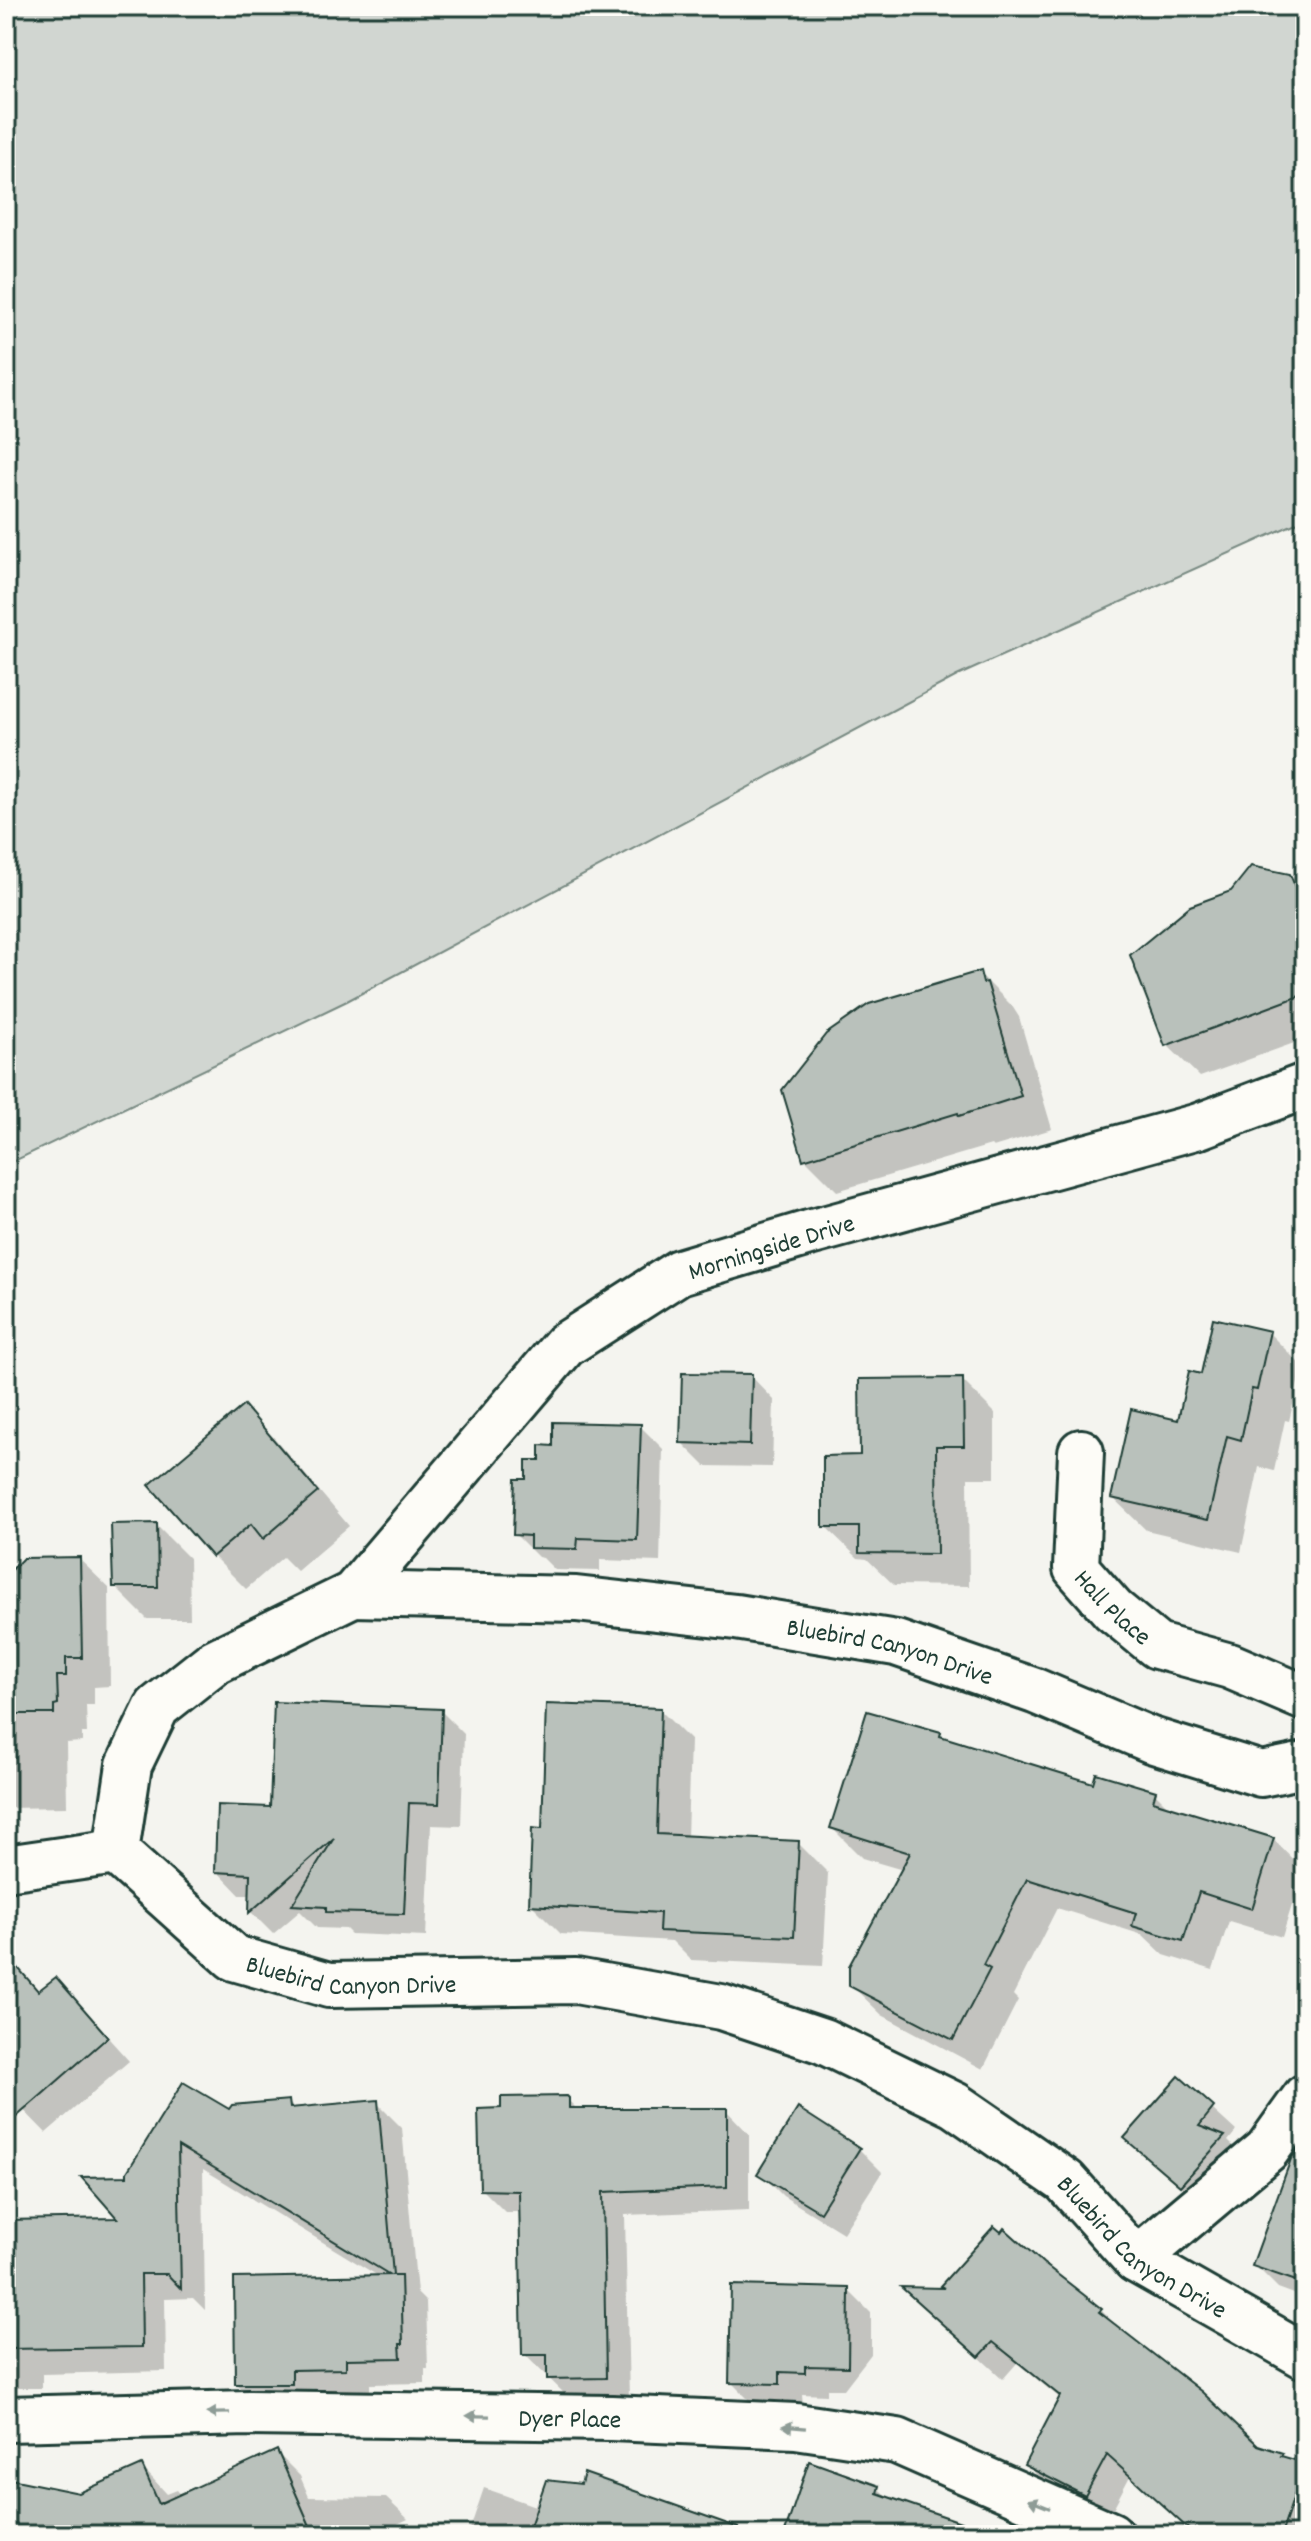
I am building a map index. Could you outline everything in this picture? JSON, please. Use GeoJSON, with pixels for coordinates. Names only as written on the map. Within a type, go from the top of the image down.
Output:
{"type":"FeatureCollection","features":[{"type":"Feature","properties":{"kind":"street","name":"Morningside Drive"},"geometry":{"type":"LineString","coordinates":[[353,1594],[565,1345],[679,1272],[809,1233],[1199,1126],[1305,1086]]}},
{"type":"Feature","properties":{"kind":"street","name":"Hall Place"},"geometry":{"type":"LineString","coordinates":[[1081,1452],[1076,1568],[1113,1610],[1157,1646],[1230,1666],[1305,1698]]}},
{"type":"Feature","properties":{"kind":"street","name":"Bluebird Canyon Drive"},"geometry":{"type":"LineString","coordinates":[[1305,1765],[1261,1774],[1151,1740],[1035,1691],[896,1643],[736,1617],[576,1599],[353,1594],[214,1662],[157,1707],[129,1765],[116,1852],[234,1958],[329,1985],[576,1981],[721,2007],[823,2041],[955,2105],[1065,2181],[1136,2260],[1305,2356]]}},
{"type":"Feature","properties":{"kind":"street"},"geometry":{"type":"LineString","coordinates":[[6,1868],[116,1852]]}},
{"type":"Feature","properties":{"kind":"street"},"geometry":{"type":"LineString","coordinates":[[1136,2260],[1267,2150],[1305,2097]]}},
{"type":"Feature","properties":{"kind":"street","name":"Dyer Place"},"geometry":{"type":"LineString","coordinates":[[6,2419],[249,2413],[595,2418],[796,2426],[897,2441],[1111,2535]]}},
{"type":"Feature","properties":{"kind":"shaded area"},"geometry":{"type":"Polygon","coordinates":[[[6,6],[1305,6],[1305,519],[957,676],[347,1001],[6,1165],[6,6]]]}},
{"type":"Feature","properties":{"kind":"building"},"geometry":{"type":"Polygon","coordinates":[[[1251,866],[1290,874],[1305,912],[1305,994],[1165,1046],[1130,955],[1190,906],[1231,891],[1251,866]]]}},
{"type":"Feature","properties":{"kind":"building"},"geometry":{"type":"Polygon","coordinates":[[[980,971],[983,983],[987,982],[1021,1096],[803,1160],[782,1090],[826,1034],[869,1004],[980,971]]]}},
{"type":"Feature","properties":{"kind":"building"},"geometry":{"type":"Polygon","coordinates":[[[1213,1318],[1270,1331],[1257,1390],[1252,1389],[1241,1440],[1227,1436],[1208,1520],[1111,1498],[1131,1409],[1178,1420],[1189,1371],[1201,1374],[1213,1318]]]}},
{"type":"Feature","properties":{"kind":"building"},"geometry":{"type":"Polygon","coordinates":[[[682,1373],[752,1374],[750,1445],[680,1443],[682,1373]]]}},
{"type":"Feature","properties":{"kind":"building"},"geometry":{"type":"Polygon","coordinates":[[[963,1378],[964,1446],[936,1446],[937,1554],[859,1553],[859,1527],[823,1527],[823,1456],[860,1455],[859,1379],[963,1378]]]}},
{"type":"Feature","properties":{"kind":"building"},"geometry":{"type":"Polygon","coordinates":[[[244,1405],[318,1492],[263,1539],[251,1524],[212,1557],[149,1485],[244,1405]]]}},
{"type":"Feature","properties":{"kind":"building"},"geometry":{"type":"Polygon","coordinates":[[[553,1422],[641,1424],[637,1540],[578,1538],[577,1549],[530,1548],[530,1536],[513,1535],[515,1479],[526,1479],[526,1460],[540,1460],[540,1445],[553,1446],[553,1422]]]}},
{"type":"Feature","properties":{"kind":"building"},"geometry":{"type":"Polygon","coordinates":[[[157,1523],[158,1587],[113,1587],[111,1524],[157,1523]]]}},
{"type":"Feature","properties":{"kind":"building"},"geometry":{"type":"Polygon","coordinates":[[[80,1557],[82,1658],[66,1658],[66,1676],[57,1676],[58,1704],[54,1705],[54,1714],[6,1714],[6,1576],[23,1558],[80,1557]]]}},
{"type":"Feature","properties":{"kind":"building"},"geometry":{"type":"Polygon","coordinates":[[[274,1702],[442,1709],[439,1804],[409,1803],[404,1914],[326,1912],[326,1907],[292,1905],[334,1838],[249,1913],[250,1874],[215,1872],[217,1805],[270,1807],[274,1702]]]}},
{"type":"Feature","properties":{"kind":"building"},"geometry":{"type":"Polygon","coordinates":[[[546,1704],[661,1708],[657,1834],[799,1841],[794,1937],[659,1931],[660,1913],[529,1905],[532,1828],[542,1829],[546,1704]]]}},
{"type":"Feature","properties":{"kind":"building"},"geometry":{"type":"Polygon","coordinates":[[[867,1711],[941,1732],[940,1736],[1093,1783],[1096,1773],[1156,1791],[1153,1801],[1274,1838],[1252,1909],[1199,1892],[1183,1941],[1132,1926],[1136,1913],[1027,1879],[983,1965],[990,1969],[953,2040],[849,1986],[849,1966],[910,1853],[830,1828],[867,1711]]]}},
{"type":"Feature","properties":{"kind":"building"},"geometry":{"type":"Polygon","coordinates":[[[6,1954],[38,1991],[56,1977],[108,2037],[6,2126],[6,1954]]]}},
{"type":"Feature","properties":{"kind":"building"},"geometry":{"type":"Polygon","coordinates":[[[1179,2076],[1214,2107],[1199,2126],[1225,2136],[1180,2186],[1124,2138],[1179,2076]]]}},
{"type":"Feature","properties":{"kind":"building"},"geometry":{"type":"Polygon","coordinates":[[[183,2082],[229,2109],[232,2105],[289,2100],[290,2108],[378,2100],[393,2275],[401,2275],[401,2358],[346,2359],[346,2369],[292,2370],[292,2384],[235,2384],[234,2278],[390,2275],[178,2146],[181,2289],[167,2274],[141,2274],[142,2347],[6,2349],[6,2220],[117,2218],[81,2177],[127,2176],[183,2082]]]}},
{"type":"Feature","properties":{"kind":"building"},"geometry":{"type":"Polygon","coordinates":[[[567,2096],[569,2108],[727,2108],[727,2187],[603,2192],[606,2378],[547,2379],[547,2355],[522,2355],[519,2191],[480,2190],[478,2109],[501,2108],[501,2097],[567,2096]]]}},
{"type":"Feature","properties":{"kind":"building"},"geometry":{"type":"Polygon","coordinates":[[[798,2108],[860,2148],[820,2212],[757,2174],[798,2108]]]}},
{"type":"Feature","properties":{"kind":"building"},"geometry":{"type":"Polygon","coordinates":[[[1305,2140],[1305,2284],[1252,2266],[1291,2159],[1305,2140]]]}},
{"type":"Feature","properties":{"kind":"building"},"geometry":{"type":"Polygon","coordinates":[[[994,2226],[1001,2232],[1004,2228],[1102,2309],[1099,2312],[1202,2392],[1258,2445],[1305,2463],[1281,2535],[1195,2535],[1107,2455],[1085,2496],[1024,2465],[1060,2396],[993,2342],[979,2357],[901,2287],[944,2288],[940,2286],[994,2226]]]}},
{"type":"Feature","properties":{"kind":"building"},"geometry":{"type":"Polygon","coordinates":[[[731,2285],[849,2288],[848,2367],[805,2366],[805,2373],[780,2372],[780,2384],[729,2383],[731,2285]]]}},
{"type":"Feature","properties":{"kind":"building"},"geometry":{"type":"Polygon","coordinates":[[[277,2450],[314,2535],[6,2535],[6,2478],[79,2493],[142,2465],[159,2504],[277,2450]]]}},
{"type":"Feature","properties":{"kind":"building"},"geometry":{"type":"Polygon","coordinates":[[[809,2461],[879,2486],[877,2493],[975,2527],[973,2535],[784,2535],[809,2461]]]}},
{"type":"Feature","properties":{"kind":"building"},"geometry":{"type":"Polygon","coordinates":[[[584,2473],[739,2528],[738,2535],[527,2535],[546,2480],[581,2484],[584,2473]]]}}]}
